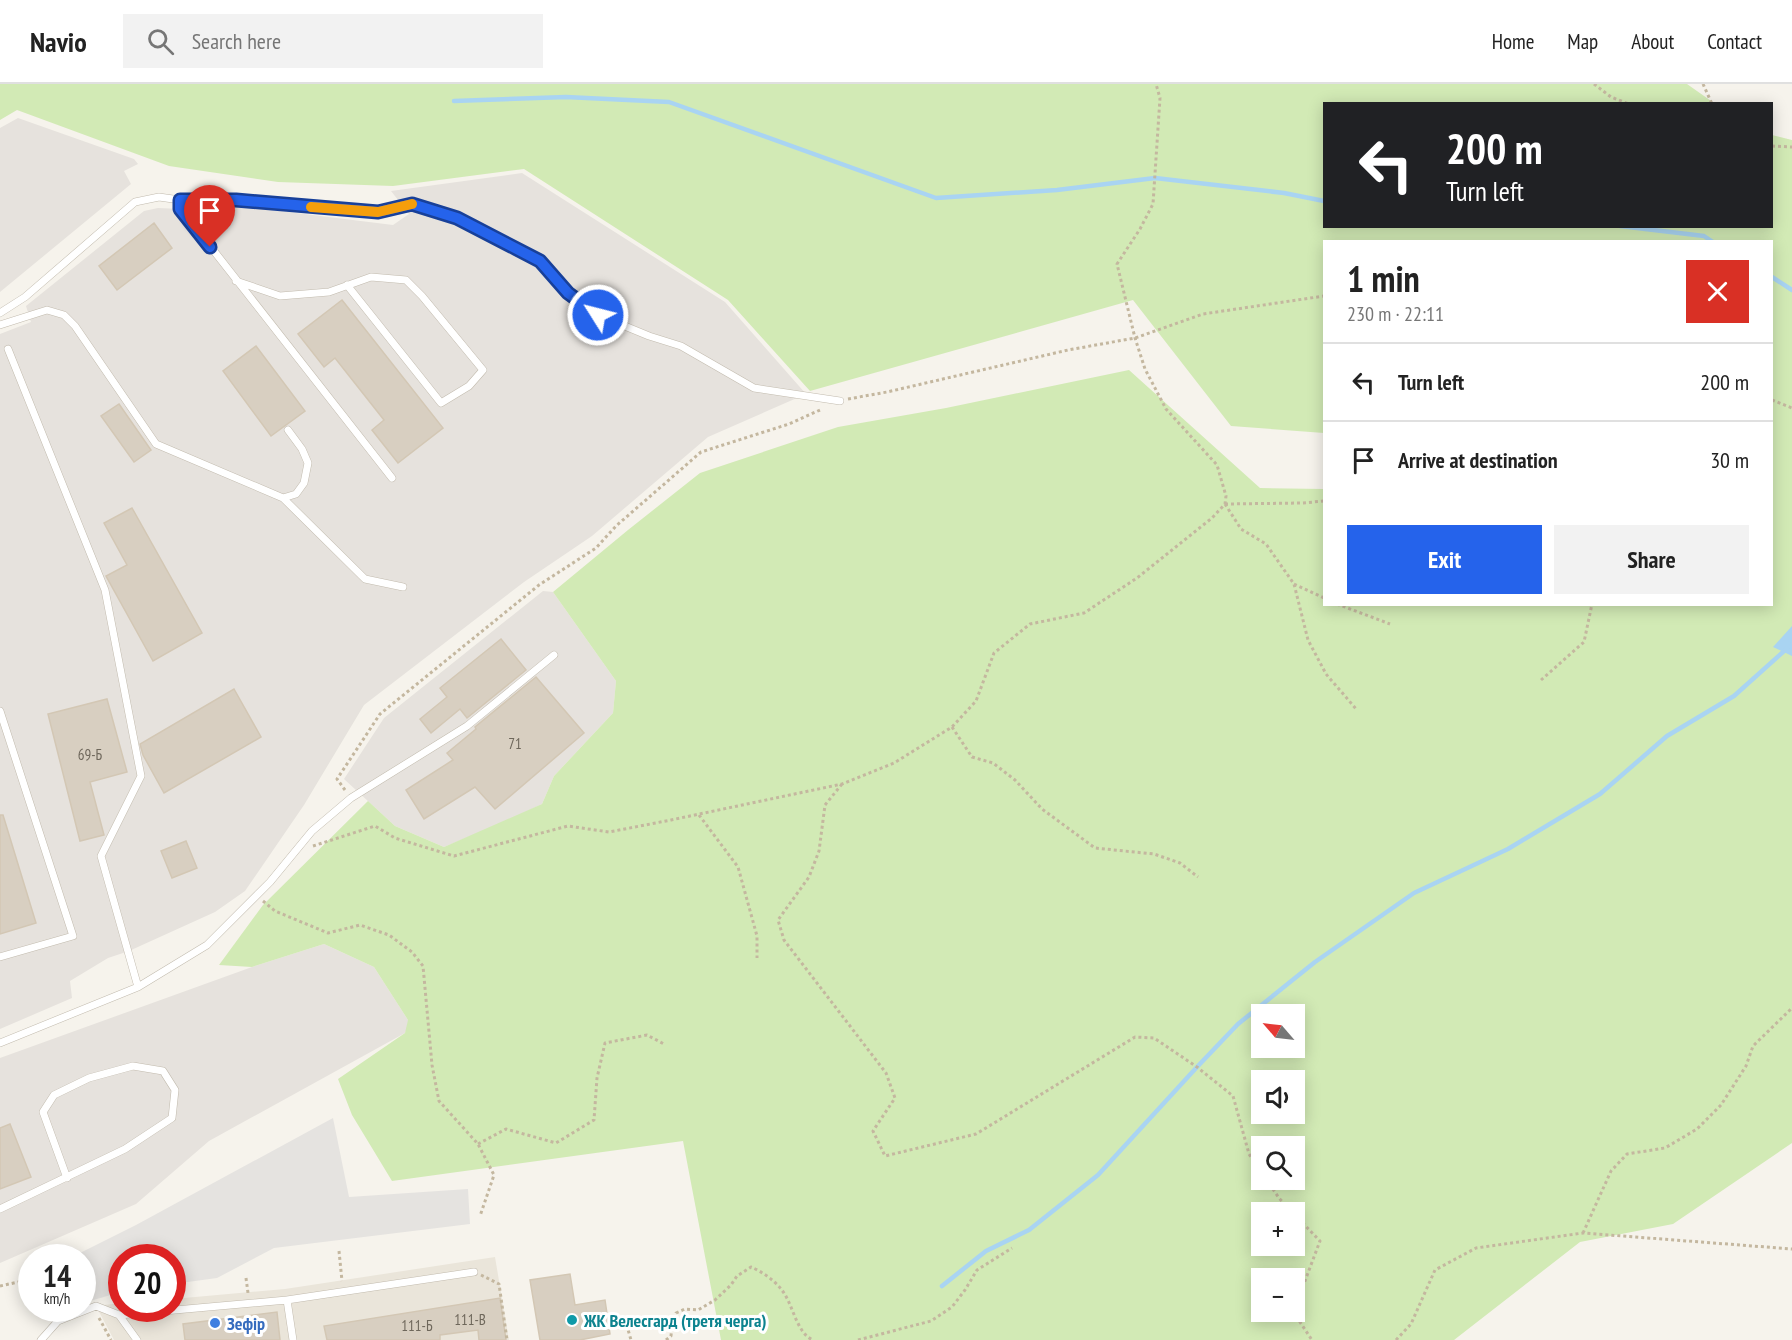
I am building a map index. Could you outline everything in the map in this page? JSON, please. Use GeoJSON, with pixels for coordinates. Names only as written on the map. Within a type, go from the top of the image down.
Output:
{"type":"FeatureCollection","features":[{"type":"Feature","properties":{"kind":"lane"},"geometry":{"type":"LineString","coordinates":[[0,313],[25,297],[135,202],[159,196],[180,200],[236,200],[378,212],[412,204],[457,218],[540,261],[568,293],[598,315],[649,336],[681,346],[754,388],[840,401]]}},
{"type":"Feature","properties":{"kind":"lane"},"geometry":{"type":"LineString","coordinates":[[180,200],[180,209],[392,478]]}},
{"type":"Feature","properties":{"kind":"lane"},"geometry":{"type":"LineString","coordinates":[[236,280],[280,296],[330,292],[347,285],[371,277],[406,280],[483,370],[469,386],[441,403],[347,285]]}},
{"type":"Feature","properties":{"kind":"lane"},"geometry":{"type":"LineString","coordinates":[[0,326],[47,310],[63,315],[75,326],[156,444],[283,498],[365,579],[403,587]]}},
{"type":"Feature","properties":{"kind":"lane"},"geometry":{"type":"LineString","coordinates":[[8,349],[105,590],[141,776],[101,856],[138,987]]}},
{"type":"Feature","properties":{"kind":"lane"},"geometry":{"type":"LineString","coordinates":[[283,498],[296,494],[304,483],[308,463],[302,449],[288,430]]}},
{"type":"Feature","properties":{"kind":"lane"},"geometry":{"type":"LineString","coordinates":[[0,1043],[138,987],[207,945],[270,882],[312,831],[351,798],[467,726],[554,655]]}},
{"type":"Feature","properties":{"kind":"lane"},"geometry":{"type":"LineString","coordinates":[[0,711],[73,936],[0,957]]}},
{"type":"Feature","properties":{"kind":"lane"},"geometry":{"type":"LineString","coordinates":[[0,1209],[67,1178],[125,1149],[172,1118],[175,1090],[163,1071],[133,1066],[88,1078],[54,1095],[43,1112],[67,1178]]}},
{"type":"Feature","properties":{"kind":"lane"},"geometry":{"type":"LineString","coordinates":[[186,1309],[287,1300],[474,1272]]}},
{"type":"Feature","properties":{"kind":"lane"},"geometry":{"type":"LineString","coordinates":[[287,1300],[293,1340]]}},
{"type":"Feature","properties":{"kind":"lane"},"geometry":{"type":"LineString","coordinates":[[41,1340],[57,1322]]}},
{"type":"Feature","properties":{"kind":"lane"},"geometry":{"type":"LineString","coordinates":[[124,1322],[137,1340]]}},
{"type":"Feature","properties":{"kind":"path"},"geometry":{"type":"LineString","coordinates":[[294,853],[375,826],[395,838],[454,856],[568,826],[609,832],[842,784],[894,763],[952,727],[976,701],[994,652],[1030,624],[1084,613],[1137,578],[1212,518],[1225,504],[1226,496],[1217,465],[1166,409],[1145,369],[1117,264],[1154,204],[1160,98],[1156,84]]}},
{"type":"Feature","properties":{"kind":"path"},"geometry":{"type":"LineString","coordinates":[[1594,84],[1611,97],[1624,102]]}},
{"type":"Feature","properties":{"kind":"path"},"geometry":{"type":"LineString","coordinates":[[1703,84],[1711,102]]}},
{"type":"Feature","properties":{"kind":"path"},"geometry":{"type":"LineString","coordinates":[[1773,146],[1792,147]]}},
{"type":"Feature","properties":{"kind":"path"},"geometry":{"type":"LineString","coordinates":[[840,401],[1068,350],[1135,338],[1203,314],[1323,296]]}},
{"type":"Feature","properties":{"kind":"path"},"geometry":{"type":"LineString","coordinates":[[1773,400],[1792,408]]}},
{"type":"Feature","properties":{"kind":"path"},"geometry":{"type":"LineString","coordinates":[[351,798],[337,779],[380,714],[540,585],[596,548],[616,526],[701,452],[789,424],[820,410]]}},
{"type":"Feature","properties":{"kind":"path"},"geometry":{"type":"LineString","coordinates":[[1225,504],[1323,501]]}},
{"type":"Feature","properties":{"kind":"path"},"geometry":{"type":"LineString","coordinates":[[1225,504],[1241,529],[1266,544],[1294,584],[1308,640],[1326,674],[1357,710]]}},
{"type":"Feature","properties":{"kind":"path"},"geometry":{"type":"LineString","coordinates":[[1294,584],[1323,598]]}},
{"type":"Feature","properties":{"kind":"path"},"geometry":{"type":"LineString","coordinates":[[1342,606],[1390,624]]}},
{"type":"Feature","properties":{"kind":"path"},"geometry":{"type":"LineString","coordinates":[[1541,680],[1584,642],[1592,606]]}},
{"type":"Feature","properties":{"kind":"path"},"geometry":{"type":"LineString","coordinates":[[952,727],[972,758],[993,763],[1016,780],[1042,809],[1095,848],[1154,854],[1180,863],[1198,877]]}},
{"type":"Feature","properties":{"kind":"path"},"geometry":{"type":"LineString","coordinates":[[842,784],[825,805],[819,851],[809,877],[778,920],[784,940],[886,1073],[895,1098],[873,1131],[885,1156],[976,1134],[1135,1037],[1154,1038],[1197,1067],[1233,1096],[1251,1157]]}},
{"type":"Feature","properties":{"kind":"path"},"geometry":{"type":"LineString","coordinates":[[699,815],[738,867],[757,936],[757,958]]}},
{"type":"Feature","properties":{"kind":"path"},"geometry":{"type":"LineString","coordinates":[[256,896],[274,911],[328,933],[360,925],[389,935],[412,952],[423,966],[432,1065],[439,1101],[478,1144],[494,1175],[480,1216]]}},
{"type":"Feature","properties":{"kind":"path"},"geometry":{"type":"LineString","coordinates":[[1583,1233],[1611,1171],[1627,1154],[1665,1148],[1697,1129],[1721,1105],[1746,1066],[1753,1046],[1792,1008]]}},
{"type":"Feature","properties":{"kind":"path"},"geometry":{"type":"LineString","coordinates":[[478,1144],[506,1129],[556,1143],[594,1120],[597,1077],[605,1043],[647,1035],[664,1044]]}},
{"type":"Feature","properties":{"kind":"path"},"geometry":{"type":"LineString","coordinates":[[1274,1190],[1283,1202]]}},
{"type":"Feature","properties":{"kind":"path"},"geometry":{"type":"LineString","coordinates":[[1305,1225],[1320,1241],[1305,1281]]}},
{"type":"Feature","properties":{"kind":"path"},"geometry":{"type":"LineString","coordinates":[[1396,1340],[1411,1324],[1435,1270],[1476,1248],[1583,1233],[1792,1249]]}},
{"type":"Feature","properties":{"kind":"path"},"geometry":{"type":"LineString","coordinates":[[858,1340],[931,1321],[952,1307],[977,1270],[1012,1248]]}},
{"type":"Feature","properties":{"kind":"path"},"geometry":{"type":"LineString","coordinates":[[339,1251],[344,1292]]}},
{"type":"Feature","properties":{"kind":"path"},"geometry":{"type":"LineString","coordinates":[[666,1340],[671,1336],[676,1313],[685,1309],[698,1310],[714,1300],[731,1285],[737,1276],[751,1267],[759,1270],[782,1289],[801,1330],[813,1340]]}},
{"type":"Feature","properties":{"kind":"path"},"geometry":{"type":"LineString","coordinates":[[474,1272],[499,1284],[507,1340]]}},
{"type":"Feature","properties":{"kind":"path"},"geometry":{"type":"LineString","coordinates":[[246,1278],[249,1303]]}},
{"type":"Feature","properties":{"kind":"path"},"geometry":{"type":"LineString","coordinates":[[0,1286],[18,1282]]}},
{"type":"Feature","properties":{"kind":"path"},"geometry":{"type":"LineString","coordinates":[[96,1311],[111,1340]]}},
{"type":"Feature","properties":{"kind":"path"},"geometry":{"type":"LineString","coordinates":[[625,1319],[631,1340]]}},
{"type":"Feature","properties":{"kind":"path"},"geometry":{"type":"LineString","coordinates":[[1300,1322],[1312,1340]]}},
{"type":"Feature","properties":{"kind":"shaded area"},"geometry":{"type":"Polygon","coordinates":[[[18,118],[134,159],[138,164],[124,171],[131,184],[0,292],[0,128],[18,118]]]}},
{"type":"Feature","properties":{"kind":"shaded area"},"geometry":{"type":"Polygon","coordinates":[[[522,173],[725,302],[806,394],[708,437],[592,536],[524,582],[364,705],[304,805],[245,891],[215,912],[129,951],[108,958],[70,981],[72,998],[0,1029],[0,334],[31,322],[26,306],[144,211],[158,208],[181,209],[216,203],[393,225],[409,214],[391,191],[522,173]]]}},
{"type":"Feature","properties":{"kind":"shaded area"},"geometry":{"type":"Polygon","coordinates":[[[543,591],[553,592],[616,681],[613,713],[554,776],[542,804],[444,847],[395,826],[344,779],[384,718],[543,591]]]}},
{"type":"Feature","properties":{"kind":"shaded area"},"geometry":{"type":"Polygon","coordinates":[[[324,944],[374,967],[408,1020],[408,1026],[405,1033],[209,1141],[136,1204],[44,1244],[18,1244],[18,1255],[0,1263],[0,1058],[252,967],[324,944]]]}},
{"type":"Feature","properties":{"kind":"shaded area"},"geometry":{"type":"Polygon","coordinates":[[[333,1118],[349,1197],[468,1189],[470,1224],[274,1248],[217,1278],[186,1282],[186,1244],[108,1244],[108,1296],[96,1299],[96,1245],[333,1118]]]}},
{"type":"Feature","properties":{"kind":"shaded area"},"geometry":{"type":"Polygon","coordinates":[[[495,1257],[509,1340],[114,1340],[96,1306],[108,1305],[108,1322],[186,1322],[186,1298],[285,1289],[495,1257]]]}},
{"type":"Feature","properties":{"kind":"green space"},"geometry":{"type":"Polygon","coordinates":[[[0,84],[1687,84],[1713,102],[1323,102],[1323,228],[1773,228],[1773,135],[1792,140],[1792,1143],[1673,1224],[1580,1242],[1454,1340],[721,1340],[683,1141],[392,1181],[352,1115],[338,1079],[405,1033],[408,1020],[374,967],[324,944],[252,967],[219,965],[263,905],[368,801],[395,826],[444,847],[542,804],[554,776],[613,713],[616,681],[553,592],[700,473],[838,427],[946,408],[1129,370],[1260,488],[1323,489],[1323,606],[1773,606],[1773,240],[1323,240],[1323,433],[1231,426],[1133,300],[810,391],[728,300],[524,169],[393,186],[278,182],[169,166],[17,110],[0,120],[0,84]]]}},
{"type":"Feature","properties":{"kind":"water"},"geometry":{"type":"Polygon","coordinates":[[[1792,626],[1792,656],[1773,647],[1792,626]]]}},
{"type":"Feature","properties":{"kind":"building"},"geometry":{"type":"Polygon","coordinates":[[[154,223],[172,248],[117,290],[99,266],[154,223]]]}},
{"type":"Feature","properties":{"kind":"building"},"geometry":{"type":"Polygon","coordinates":[[[342,300],[443,428],[398,463],[372,430],[384,420],[335,358],[324,367],[298,334],[342,300]]]}},
{"type":"Feature","properties":{"kind":"building"},"geometry":{"type":"Polygon","coordinates":[[[256,346],[305,411],[271,436],[223,371],[256,346]]]}},
{"type":"Feature","properties":{"kind":"building"},"geometry":{"type":"Polygon","coordinates":[[[119,404],[151,450],[134,462],[101,416],[119,404]]]}},
{"type":"Feature","properties":{"kind":"building"},"geometry":{"type":"Polygon","coordinates":[[[132,508],[202,633],[153,661],[106,576],[127,565],[104,523],[132,508]]]}},
{"type":"Feature","properties":{"kind":"building"},"geometry":{"type":"Polygon","coordinates":[[[501,639],[526,670],[467,718],[460,709],[431,733],[420,719],[447,697],[440,688],[501,639]]]}},
{"type":"Feature","properties":{"kind":"building"},"geometry":{"type":"Polygon","coordinates":[[[536,677],[584,733],[495,809],[475,787],[424,819],[406,790],[453,760],[447,753],[536,677]]]}},
{"type":"Feature","properties":{"kind":"building"},"geometry":{"type":"Polygon","coordinates":[[[234,689],[261,737],[164,793],[143,755],[140,744],[234,689]]]}},
{"type":"Feature","properties":{"kind":"building"},"geometry":{"type":"Polygon","coordinates":[[[107,699],[127,772],[90,782],[104,835],[80,841],[48,714],[107,699]]]}},
{"type":"Feature","properties":{"kind":"building"},"geometry":{"type":"Polygon","coordinates":[[[0,815],[3,815],[36,923],[0,934],[0,815]]]}},
{"type":"Feature","properties":{"kind":"building"},"geometry":{"type":"Polygon","coordinates":[[[186,841],[197,868],[172,878],[161,851],[186,841]]]}},
{"type":"Feature","properties":{"kind":"building"},"geometry":{"type":"Polygon","coordinates":[[[10,1124],[31,1177],[0,1189],[0,1128],[10,1124]]]}},
{"type":"Feature","properties":{"kind":"building","name":"ЖК Велесгард (третя черга)"},"geometry":{"type":"Polygon","coordinates":[[[570,1274],[575,1305],[605,1300],[610,1334],[580,1340],[540,1340],[530,1280],[570,1274]]]}},
{"type":"Feature","properties":{"kind":"building"},"geometry":{"type":"Polygon","coordinates":[[[500,1298],[506,1340],[479,1340],[478,1330],[440,1335],[440,1340],[327,1340],[324,1326],[500,1298]]]}},
{"type":"Feature","properties":{"kind":"building"},"geometry":{"type":"Polygon","coordinates":[[[277,1312],[280,1340],[185,1340],[183,1324],[277,1312]]]}},
{"type":"Feature","properties":{"kind":"waterway"},"geometry":{"type":"LineString","coordinates":[[454,101],[566,97],[669,102],[936,198],[1057,190],[1155,178],[1284,193],[1323,201]]}},
{"type":"Feature","properties":{"kind":"waterway"},"geometry":{"type":"LineString","coordinates":[[1637,228],[1704,236],[1710,240]]}},
{"type":"Feature","properties":{"kind":"waterway"},"geometry":{"type":"LineString","coordinates":[[1773,278],[1792,290]]}},
{"type":"Feature","properties":{"kind":"waterway"},"geometry":{"type":"LineString","coordinates":[[942,1286],[986,1251],[1029,1230],[1098,1175],[1238,1024],[1315,962],[1414,893],[1508,849],[1600,794],[1667,736],[1734,696],[1792,644]]}},
{"type":"Feature","properties":{"kind":"slow traffic"},"geometry":{"type":"LineString","coordinates":[[311,207],[378,212],[412,204]]}},
{"type":"Feature","properties":{"kind":"place","name":"ЖК Велесгард (третя черга)"},"geometry":{"type":"Point","coordinates":[572,1320]}},
{"type":"Feature","properties":{"kind":"place","name":"Зефір"},"geometry":{"type":"Point","coordinates":[215,1323]}},
{"type":"Feature","properties":{"kind":"route"},"geometry":{"type":"LineString","coordinates":[[210,247],[180,209],[180,200],[236,200],[378,212],[412,204],[457,218],[540,261],[568,293],[598,315]]}}]}
